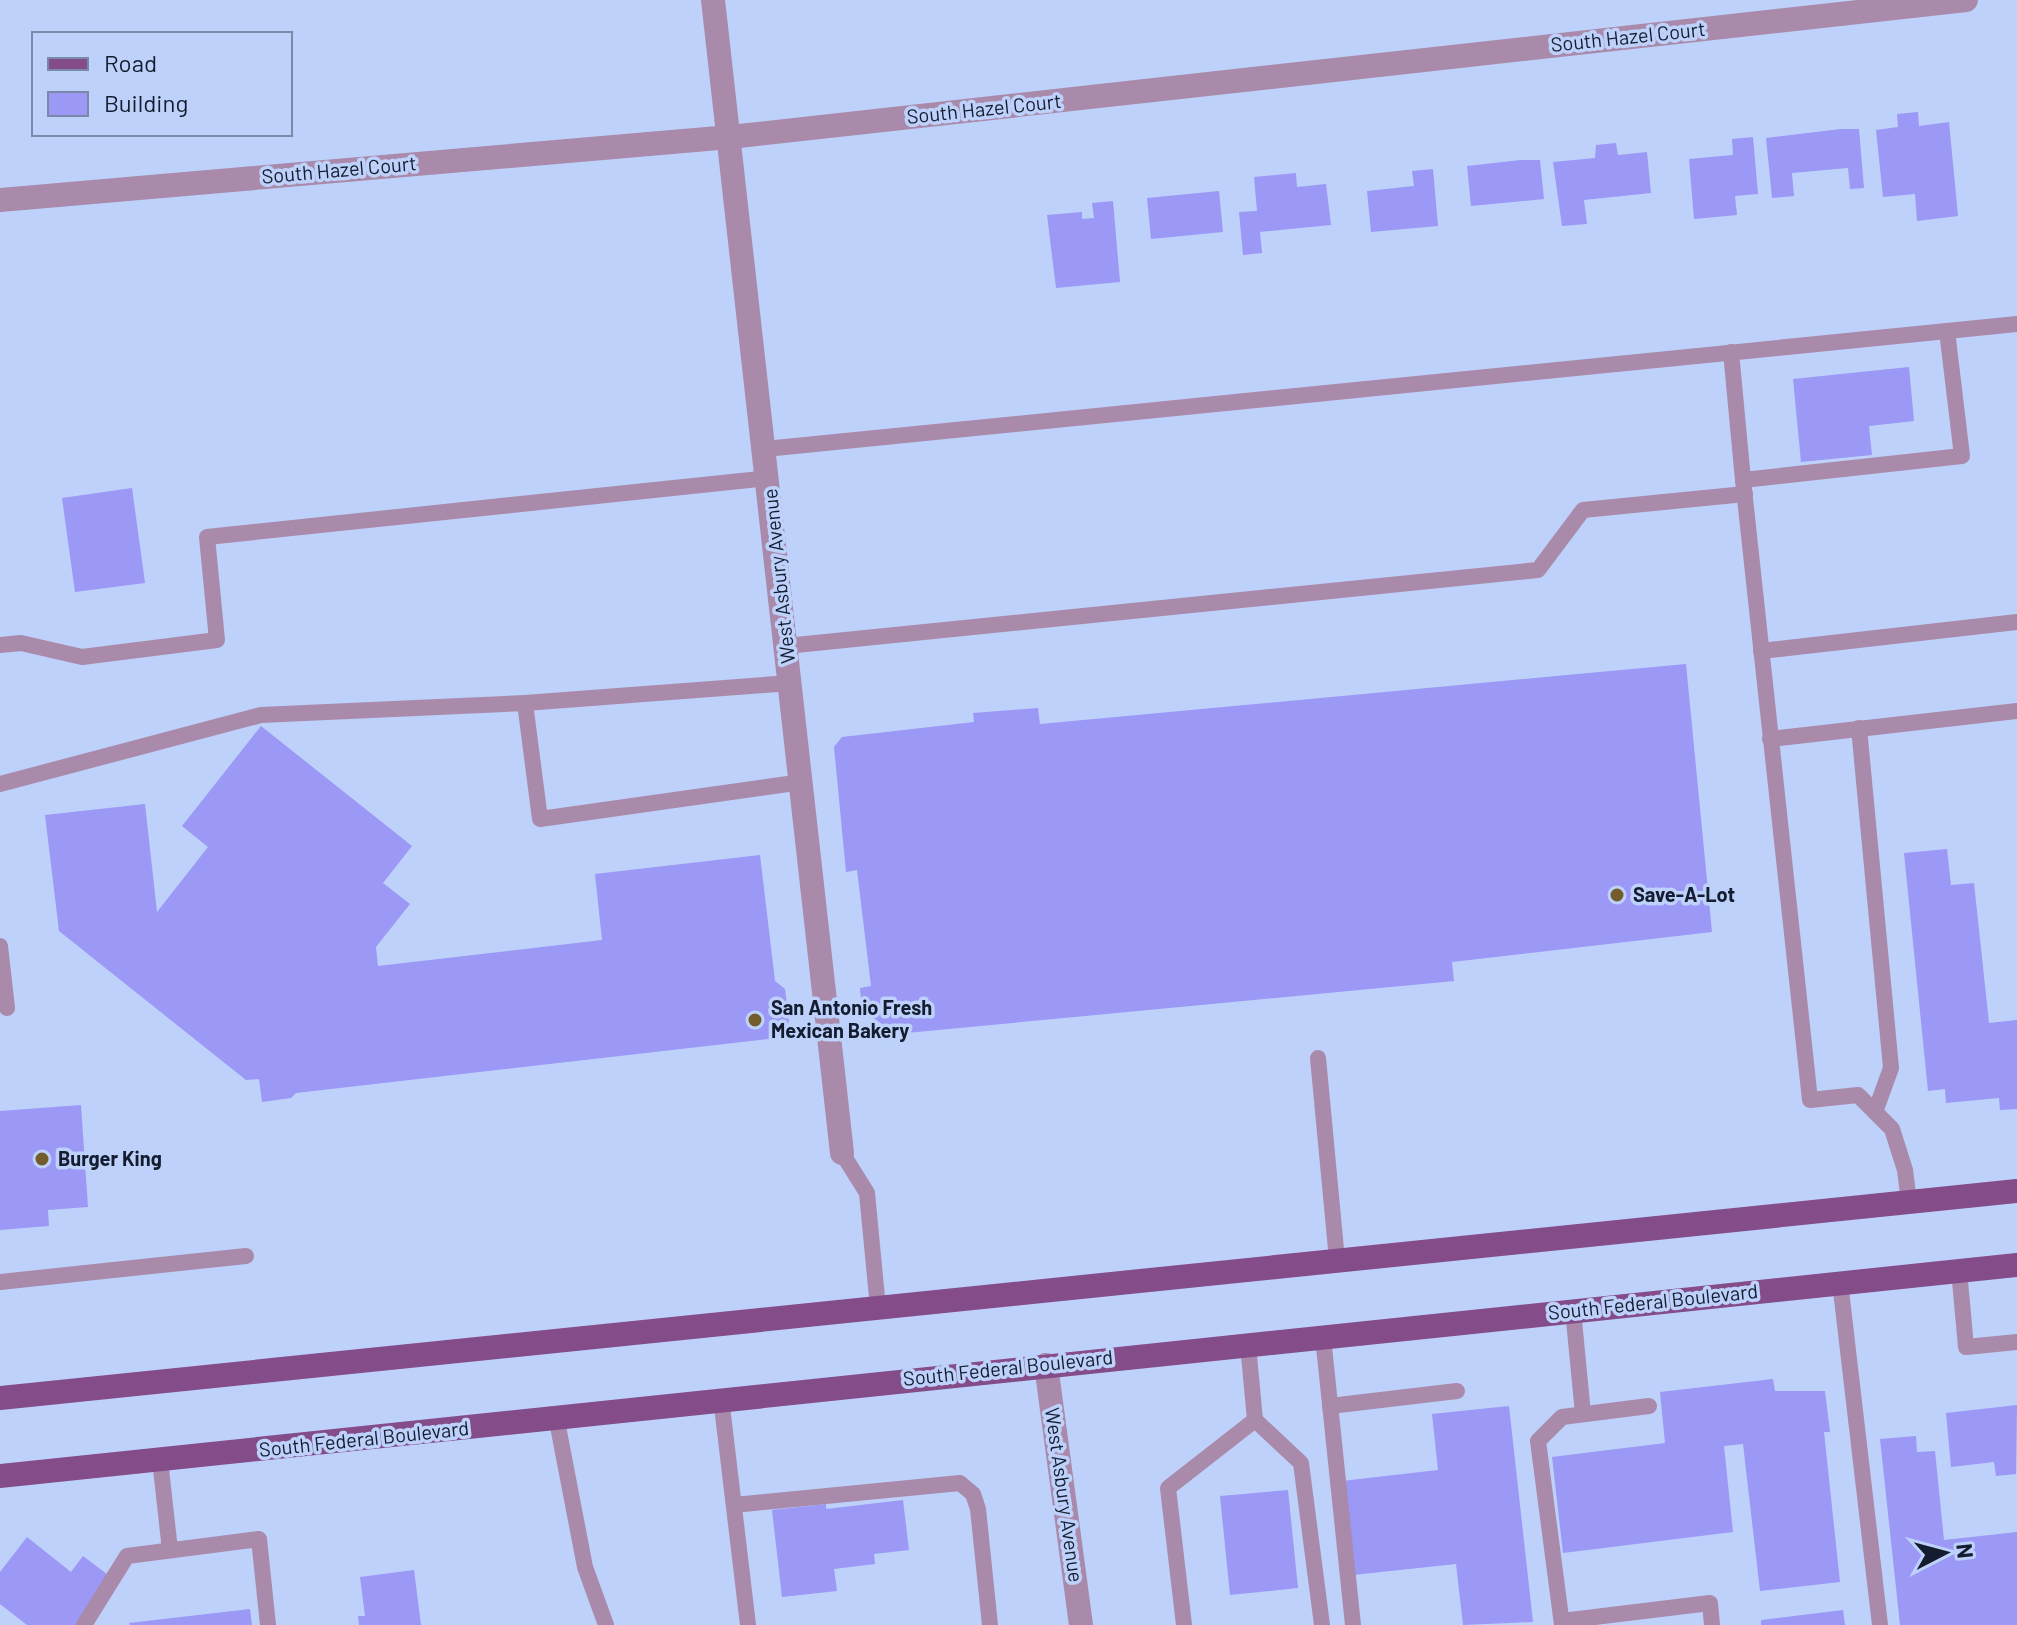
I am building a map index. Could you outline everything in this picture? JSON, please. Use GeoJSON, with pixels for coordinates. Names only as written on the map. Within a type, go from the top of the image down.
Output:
{"type":"FeatureCollection","features":[{"type":"Feature","properties":{"kind":"main road"},"geometry":{"type":"LineString","coordinates":[[0,1398],[2017,1191]]}},
{"type":"Feature","properties":{"kind":"main road","name":"South Federal Boulevard"},"geometry":{"type":"LineString","coordinates":[[0,1476],[721,1398],[2017,1265]]}},
{"type":"Feature","properties":{"kind":"street","name":"West Asbury Avenue"},"geometry":{"type":"LineString","coordinates":[[713,0],[842,1153]]}},
{"type":"Feature","properties":{"kind":"street","name":"South Hazel Court"},"geometry":{"type":"LineString","coordinates":[[0,200],[730,137],[1966,0]]}},
{"type":"Feature","properties":{"kind":"street","name":"West Asbury Avenue"},"geometry":{"type":"LineString","coordinates":[[1046,1365],[1081,1625]]}},
{"type":"Feature","properties":{"kind":"lane"},"geometry":{"type":"LineString","coordinates":[[765,449],[2017,324]]}},
{"type":"Feature","properties":{"kind":"lane"},"geometry":{"type":"LineString","coordinates":[[786,646],[1538,570],[1583,510],[1962,456],[1947,331]]}},
{"type":"Feature","properties":{"kind":"lane"},"geometry":{"type":"LineString","coordinates":[[1731,352],[1810,1100],[1858,1095],[1892,1129],[1905,1170],[1909,1202]]}},
{"type":"Feature","properties":{"kind":"lane"},"geometry":{"type":"LineString","coordinates":[[0,645],[21,643],[82,657],[217,640],[207,537],[768,478]]}},
{"type":"Feature","properties":{"kind":"lane"},"geometry":{"type":"LineString","coordinates":[[1761,651],[2017,622]]}},
{"type":"Feature","properties":{"kind":"lane"},"geometry":{"type":"LineString","coordinates":[[0,784],[261,715],[525,703],[790,683]]}},
{"type":"Feature","properties":{"kind":"lane"},"geometry":{"type":"LineString","coordinates":[[525,703],[540,819],[802,782]]}},
{"type":"Feature","properties":{"kind":"lane"},"geometry":{"type":"LineString","coordinates":[[1770,739],[2017,714]]}},
{"type":"Feature","properties":{"kind":"lane"},"geometry":{"type":"LineString","coordinates":[[1859,728],[1891,1068],[1875,1112]]}},
{"type":"Feature","properties":{"kind":"lane"},"geometry":{"type":"LineString","coordinates":[[0,946],[7,1008]]}},
{"type":"Feature","properties":{"kind":"lane"},"geometry":{"type":"LineString","coordinates":[[1318,1058],[1337,1260]]}},
{"type":"Feature","properties":{"kind":"lane"},"geometry":{"type":"LineString","coordinates":[[842,1153],[867,1193],[878,1308]]}},
{"type":"Feature","properties":{"kind":"lane"},"geometry":{"type":"LineString","coordinates":[[0,1282],[246,1256]]}},
{"type":"Feature","properties":{"kind":"lane"},"geometry":{"type":"LineString","coordinates":[[1959,1270],[1966,1347],[2017,1342]]}},
{"type":"Feature","properties":{"kind":"lane"},"geometry":{"type":"LineString","coordinates":[[1840,1282],[1880,1625]]}},
{"type":"Feature","properties":{"kind":"lane"},"geometry":{"type":"LineString","coordinates":[[1573,1310],[1583,1414]]}},
{"type":"Feature","properties":{"kind":"lane"},"geometry":{"type":"LineString","coordinates":[[1323,1337],[1353,1625]]}},
{"type":"Feature","properties":{"kind":"lane"},"geometry":{"type":"LineString","coordinates":[[1248,1345],[1255,1420],[1301,1463],[1322,1625]]}},
{"type":"Feature","properties":{"kind":"lane"},"geometry":{"type":"LineString","coordinates":[[1330,1406],[1457,1391]]}},
{"type":"Feature","properties":{"kind":"lane"},"geometry":{"type":"LineString","coordinates":[[721,1398],[748,1625]]}},
{"type":"Feature","properties":{"kind":"lane"},"geometry":{"type":"LineString","coordinates":[[1649,1406],[1562,1417],[1538,1441],[1562,1623],[1710,1603],[1712,1625]]}},
{"type":"Feature","properties":{"kind":"lane"},"geometry":{"type":"LineString","coordinates":[[556,1416],[585,1567],[606,1625]]}},
{"type":"Feature","properties":{"kind":"lane"},"geometry":{"type":"LineString","coordinates":[[1184,1625],[1168,1488],[1255,1420]]}},
{"type":"Feature","properties":{"kind":"lane"},"geometry":{"type":"LineString","coordinates":[[160,1460],[170,1550]]}},
{"type":"Feature","properties":{"kind":"lane"},"geometry":{"type":"LineString","coordinates":[[734,1505],[960,1483],[973,1494],[978,1509],[990,1625]]}},
{"type":"Feature","properties":{"kind":"lane"},"geometry":{"type":"LineString","coordinates":[[84,1625],[127,1556],[259,1539],[268,1625]]}},
{"type":"Feature","properties":{"kind":"building"},"geometry":{"type":"Polygon","coordinates":[[[1918,112],[1919,126],[1949,122],[1958,216],[1917,221],[1915,194],[1883,197],[1876,130],[1898,127],[1897,114],[1918,112]]]}},
{"type":"Feature","properties":{"kind":"building"},"geometry":{"type":"Polygon","coordinates":[[[1859,129],[1864,188],[1850,189],[1848,168],[1792,173],[1794,196],[1772,198],[1766,138],[1859,129]]]}},
{"type":"Feature","properties":{"kind":"building"},"geometry":{"type":"Polygon","coordinates":[[[1753,137],[1758,194],[1735,196],[1737,215],[1694,219],[1689,159],[1733,155],[1732,139],[1753,137]]]}},
{"type":"Feature","properties":{"kind":"building"},"geometry":{"type":"Polygon","coordinates":[[[1616,143],[1618,155],[1647,152],[1651,193],[1584,200],[1587,224],[1562,226],[1553,162],[1595,158],[1596,145],[1616,143]]]}},
{"type":"Feature","properties":{"kind":"building"},"geometry":{"type":"Polygon","coordinates":[[[1540,160],[1544,199],[1471,206],[1467,166],[1540,160]]]}},
{"type":"Feature","properties":{"kind":"building"},"geometry":{"type":"Polygon","coordinates":[[[1433,169],[1438,226],[1371,232],[1367,191],[1414,186],[1412,171],[1433,169]]]}},
{"type":"Feature","properties":{"kind":"building"},"geometry":{"type":"Polygon","coordinates":[[[1296,173],[1297,187],[1326,184],[1331,225],[1260,232],[1262,253],[1243,255],[1239,212],[1257,211],[1254,177],[1296,173]]]}},
{"type":"Feature","properties":{"kind":"building"},"geometry":{"type":"Polygon","coordinates":[[[1219,191],[1223,232],[1151,239],[1147,198],[1219,191]]]}},
{"type":"Feature","properties":{"kind":"building"},"geometry":{"type":"Polygon","coordinates":[[[1113,201],[1120,282],[1056,288],[1047,215],[1082,212],[1082,219],[1094,218],[1092,203],[1113,201]]]}},
{"type":"Feature","properties":{"kind":"building"},"geometry":{"type":"Polygon","coordinates":[[[1909,367],[1914,421],[1869,426],[1872,455],[1801,462],[1793,379],[1909,367]]]}},
{"type":"Feature","properties":{"kind":"building"},"geometry":{"type":"Polygon","coordinates":[[[132,488],[145,583],[75,592],[62,498],[132,488]]]}},
{"type":"Feature","properties":{"kind":"building"},"geometry":{"type":"Polygon","coordinates":[[[1686,664],[1712,932],[1452,962],[1454,981],[896,1034],[862,1010],[860,988],[871,986],[857,870],[846,872],[834,747],[842,737],[974,722],[973,713],[1038,708],[1040,724],[1686,664]]]}},
{"type":"Feature","properties":{"kind":"building"},"geometry":{"type":"Polygon","coordinates":[[[261,726],[412,846],[383,883],[410,904],[376,947],[378,966],[602,940],[595,874],[760,855],[775,981],[785,989],[789,1022],[777,1038],[296,1093],[291,1098],[262,1102],[259,1079],[246,1080],[59,931],[45,815],[145,804],[157,912],[208,847],[182,826],[261,726]]]}},
{"type":"Feature","properties":{"kind":"building"},"geometry":{"type":"Polygon","coordinates":[[[1947,849],[1951,885],[1974,883],[1989,1023],[2017,1020],[2017,1109],[2000,1110],[1999,1098],[1946,1103],[1945,1089],[1928,1091],[1904,853],[1947,849]]]}},
{"type":"Feature","properties":{"kind":"building","name":"Burger King"},"geometry":{"type":"Polygon","coordinates":[[[81,1105],[88,1207],[48,1210],[49,1226],[0,1230],[0,1111],[81,1105]]]}},
{"type":"Feature","properties":{"kind":"building"},"geometry":{"type":"Polygon","coordinates":[[[1773,1379],[1775,1391],[1825,1391],[1830,1432],[1824,1432],[1840,1582],[1760,1591],[1743,1444],[1724,1446],[1733,1532],[1563,1553],[1552,1457],[1665,1443],[1660,1392],[1773,1379]]]}},
{"type":"Feature","properties":{"kind":"building"},"geometry":{"type":"Polygon","coordinates":[[[2017,1405],[2016,1474],[1996,1476],[1994,1462],[1951,1467],[1946,1413],[2017,1405]]]}},
{"type":"Feature","properties":{"kind":"building"},"geometry":{"type":"Polygon","coordinates":[[[1509,1406],[1533,1622],[1463,1625],[1456,1564],[1353,1575],[1342,1481],[1438,1470],[1432,1414],[1509,1406]]]}},
{"type":"Feature","properties":{"kind":"building"},"geometry":{"type":"Polygon","coordinates":[[[1916,1436],[1917,1452],[1935,1451],[1944,1540],[2017,1532],[2017,1625],[1900,1625],[1880,1439],[1916,1436]]]}},
{"type":"Feature","properties":{"kind":"building"},"geometry":{"type":"Polygon","coordinates":[[[1288,1490],[1298,1588],[1230,1595],[1220,1496],[1288,1490]]]}},
{"type":"Feature","properties":{"kind":"building"},"geometry":{"type":"Polygon","coordinates":[[[903,1500],[909,1550],[874,1554],[875,1564],[834,1569],[837,1591],[782,1597],[772,1510],[826,1504],[826,1509],[903,1500]]]}},
{"type":"Feature","properties":{"kind":"building"},"geometry":{"type":"Polygon","coordinates":[[[27,1537],[71,1572],[83,1556],[116,1581],[82,1625],[27,1625],[0,1604],[0,1572],[27,1537]]]}},
{"type":"Feature","properties":{"kind":"building"},"geometry":{"type":"Polygon","coordinates":[[[414,1570],[421,1625],[359,1625],[358,1616],[365,1616],[360,1577],[414,1570]]]}},
{"type":"Feature","properties":{"kind":"building"},"geometry":{"type":"Polygon","coordinates":[[[250,1609],[252,1625],[129,1623],[250,1609]]]}},
{"type":"Feature","properties":{"kind":"building"},"geometry":{"type":"Polygon","coordinates":[[[1843,1610],[1845,1625],[1761,1625],[1761,1620],[1843,1610]]]}},
{"type":"Feature","properties":{"kind":"place","name":"Save-A-Lot"},"geometry":{"type":"Point","coordinates":[1617,895]}},
{"type":"Feature","properties":{"kind":"place","name":"San Antonio Fresh Mexican Bakery"},"geometry":{"type":"Point","coordinates":[755,1020]}},
{"type":"Feature","properties":{"kind":"place","name":"Burger King"},"geometry":{"type":"Point","coordinates":[42,1159]}}]}
